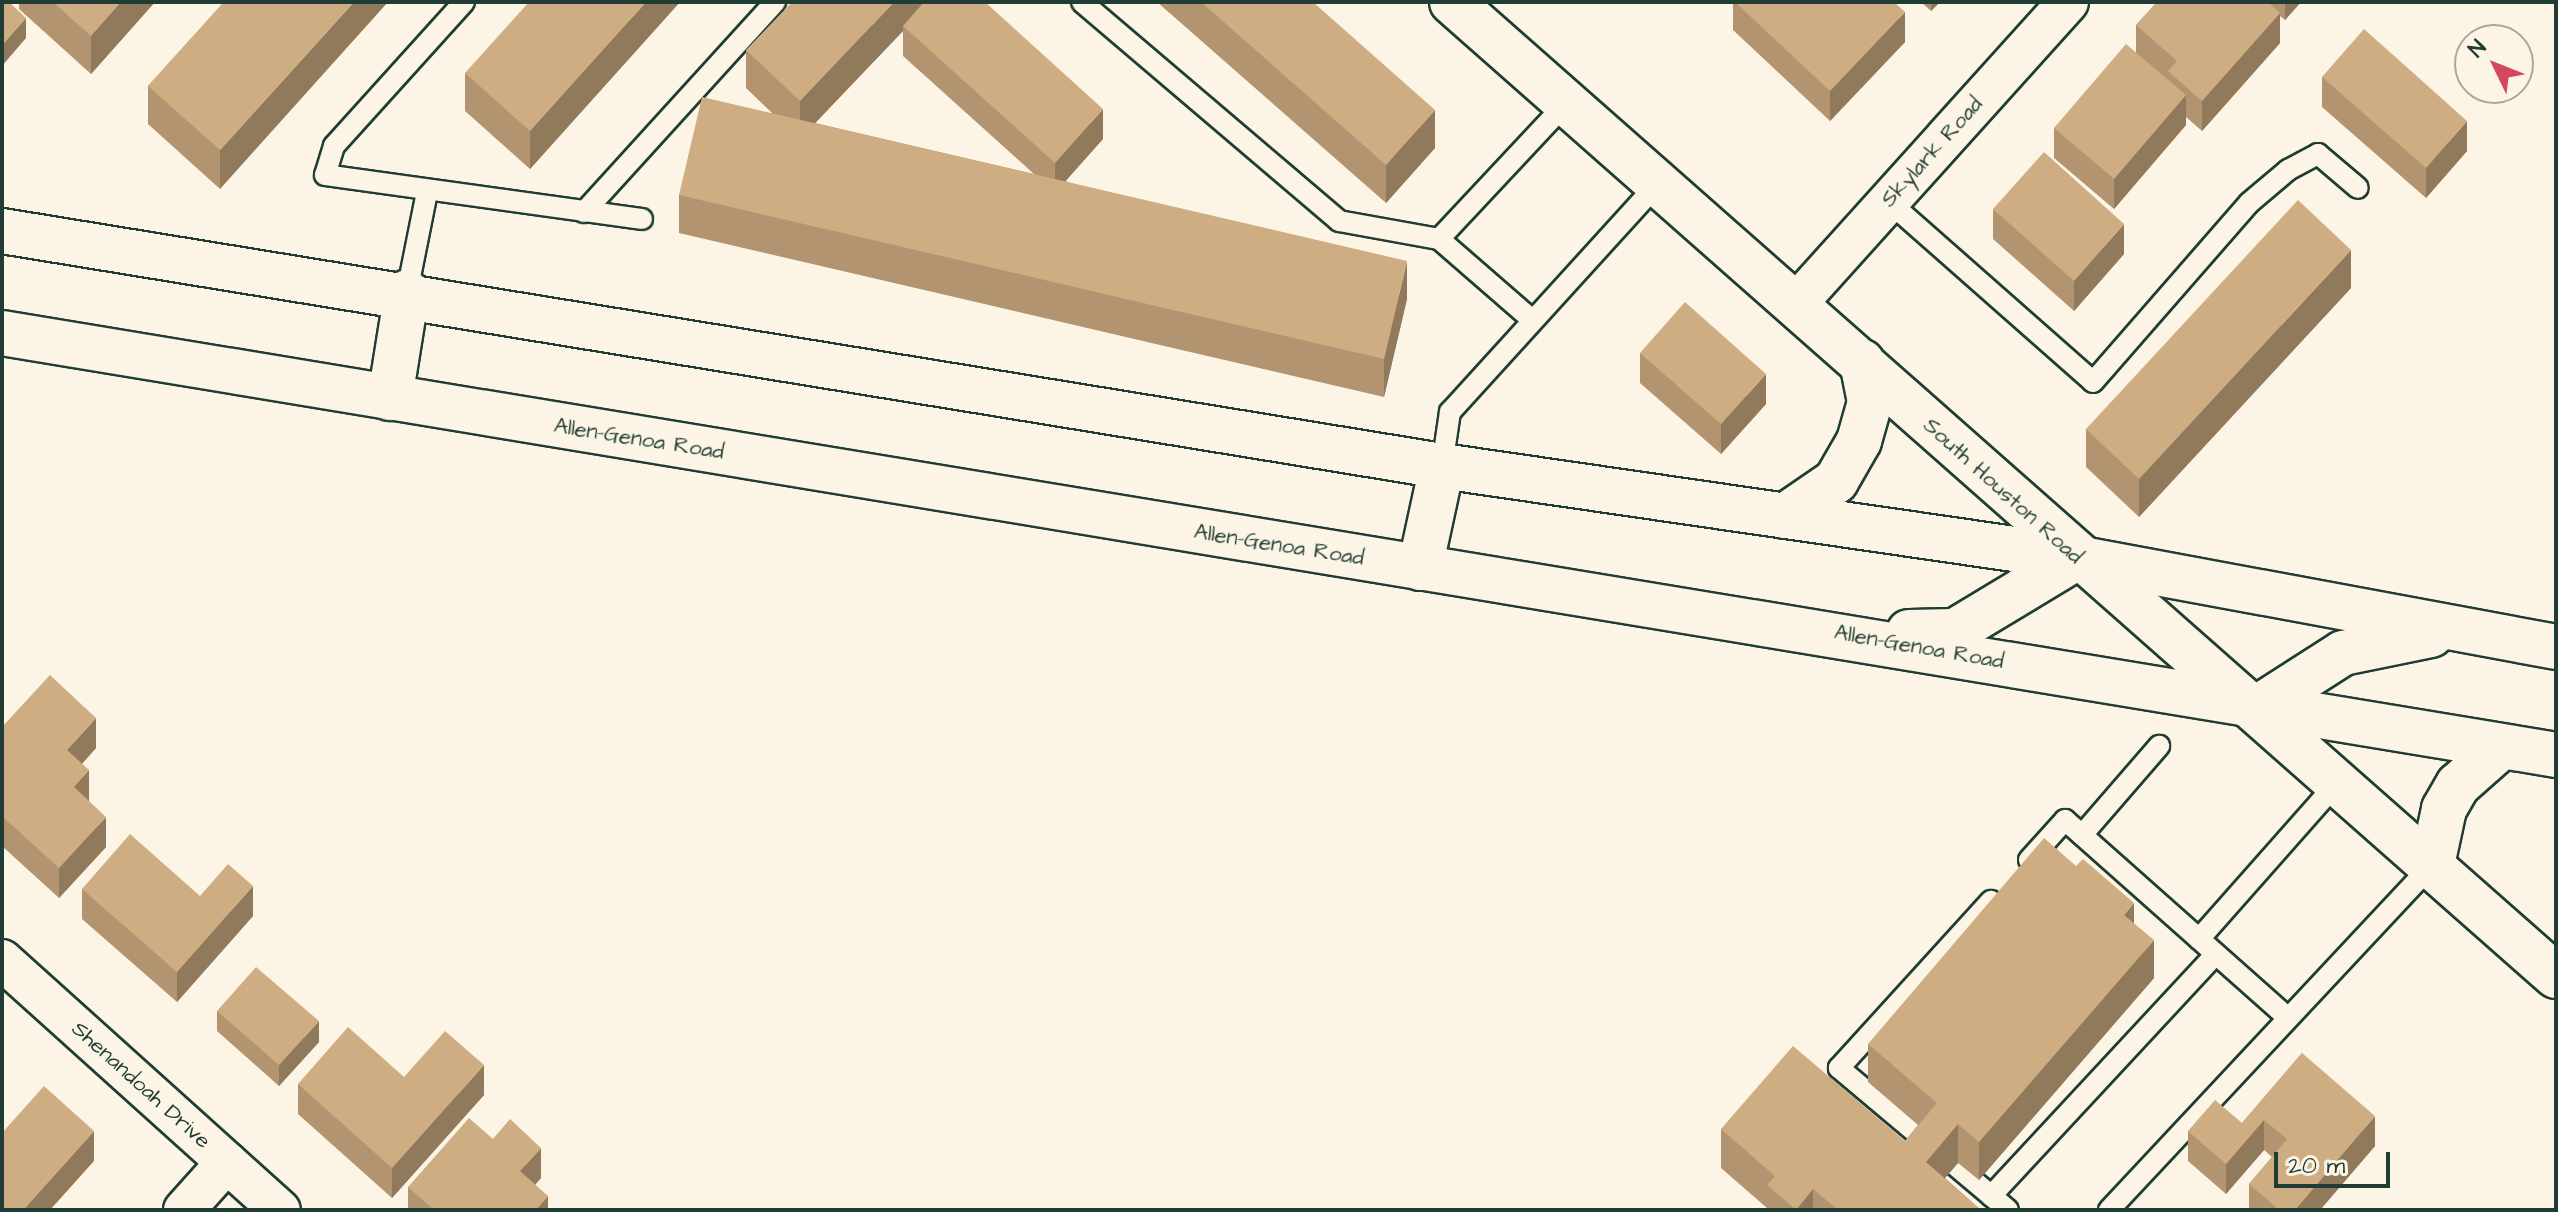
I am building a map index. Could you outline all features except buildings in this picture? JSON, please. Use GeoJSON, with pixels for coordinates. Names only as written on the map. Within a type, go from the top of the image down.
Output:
{"type":"FeatureCollection","features":[{"type":"Feature","properties":{"kind":"main road","name":"South Houston Road"},"geometry":{"type":"LineString","coordinates":[[1452,2],[1797,303],[2076,558],[2257,708],[2556,976]]}},
{"type":"Feature","properties":{"kind":"main road"},"geometry":{"type":"LineString","coordinates":[[2,231],[407,292],[1442,466],[2076,558],[2556,647]]}},
{"type":"Feature","properties":{"kind":"main road"},"geometry":{"type":"LineString","coordinates":[[390,398],[407,292]]}},
{"type":"Feature","properties":{"kind":"main road","name":"Allen-Genoa Road"},"geometry":{"type":"LineString","coordinates":[[2,333],[1420,568],[1835,632],[2257,708],[2556,755]]}},
{"type":"Feature","properties":{"kind":"main road"},"geometry":{"type":"LineString","coordinates":[[1785,516],[1836,481],[1859,441],[1870,402],[1862,362]]}},
{"type":"Feature","properties":{"kind":"main road"},"geometry":{"type":"LineString","coordinates":[[1420,568],[1442,466]]}},
{"type":"Feature","properties":{"kind":"main road"},"geometry":{"type":"LineString","coordinates":[[1835,632],[1955,631],[2076,558]]}},
{"type":"Feature","properties":{"kind":"main road"},"geometry":{"type":"LineString","coordinates":[[2257,708],[2343,653],[2469,631]]}},
{"type":"Feature","properties":{"kind":"main road"},"geometry":{"type":"LineString","coordinates":[[2432,865],[2444,809],[2458,785],[2501,747]]}},
{"type":"Feature","properties":{"kind":"street","name":"Skylark Road"},"geometry":{"type":"LineString","coordinates":[[1797,303],[2068,2]]}},
{"type":"Feature","properties":{"kind":"street","name":"Shenandoah Drive"},"geometry":{"type":"LineString","coordinates":[[2,960],[280,1210]]}},
{"type":"Feature","properties":{"kind":"street"},"geometry":{"type":"LineString","coordinates":[[184,1210],[227,1162]]}},
{"type":"Feature","properties":{"kind":"lane"},"geometry":{"type":"LineString","coordinates":[[464,2],[334,146],[325,175],[427,192],[642,219]]}},
{"type":"Feature","properties":{"kind":"lane"},"geometry":{"type":"LineString","coordinates":[[584,212],[775,2]]}},
{"type":"Feature","properties":{"kind":"lane"},"geometry":{"type":"LineString","coordinates":[[1082,2],[1339,221],[1439,239],[1531,319]]}},
{"type":"Feature","properties":{"kind":"lane"},"geometry":{"type":"LineString","coordinates":[[1439,239],[1567,102]]}},
{"type":"Feature","properties":{"kind":"lane"},"geometry":{"type":"LineString","coordinates":[[1888,201],[2093,382],[2249,203],[2288,170],[2318,154],[2358,188]]}},
{"type":"Feature","properties":{"kind":"lane"},"geometry":{"type":"LineString","coordinates":[[1442,466],[1450,412],[1531,319],[1659,182]]}},
{"type":"Feature","properties":{"kind":"lane"},"geometry":{"type":"LineString","coordinates":[[407,292],[427,192]]}},
{"type":"Feature","properties":{"kind":"lane"},"geometry":{"type":"LineString","coordinates":[[2082,835],[2159,746]]}},
{"type":"Feature","properties":{"kind":"lane"},"geometry":{"type":"LineString","coordinates":[[2199,939],[2339,781]]}},
{"type":"Feature","properties":{"kind":"lane"},"geometry":{"type":"LineString","coordinates":[[1933,1147],[1839,1068],[2065,820],[2288,1018]]}},
{"type":"Feature","properties":{"kind":"lane"},"geometry":{"type":"LineString","coordinates":[[2109,1210],[2432,865]]}},
{"type":"Feature","properties":{"kind":"lane"},"geometry":{"type":"LineString","coordinates":[[1991,1196],[2216,954]]}},
{"type":"Feature","properties":{"kind":"lane"},"geometry":{"type":"LineString","coordinates":[[1956,1166],[2008,1210]]}}]}
